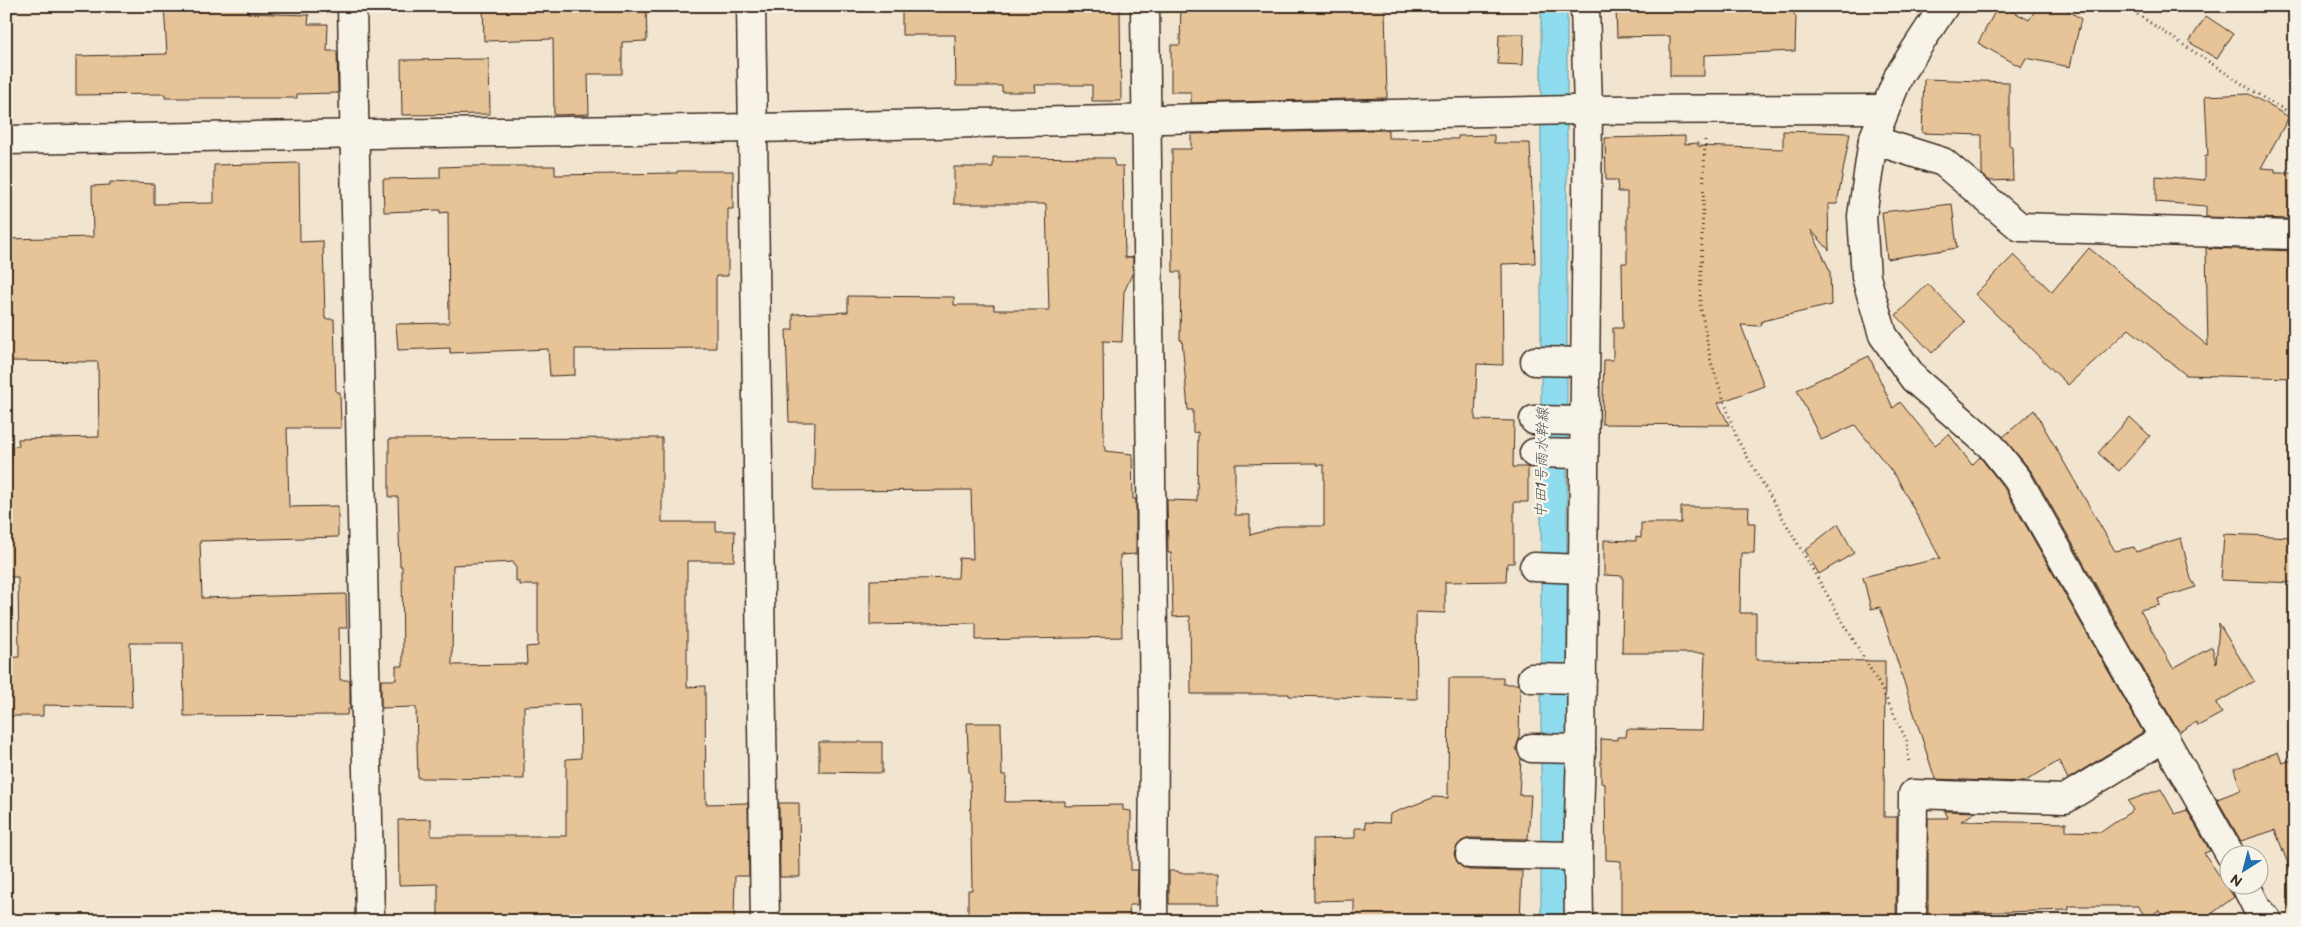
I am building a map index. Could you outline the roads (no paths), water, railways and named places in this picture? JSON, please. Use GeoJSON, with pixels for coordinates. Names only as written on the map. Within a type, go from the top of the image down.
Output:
{"type":"FeatureCollection","features":[{"type":"Feature","properties":{"kind":"street"},"geometry":{"type":"LineString","coordinates":[[352,6],[370,921]]}},
{"type":"Feature","properties":{"kind":"street"},"geometry":{"type":"LineString","coordinates":[[751,6],[765,921]]}},
{"type":"Feature","properties":{"kind":"street"},"geometry":{"type":"LineString","coordinates":[[1145,6],[1154,713],[1153,921]]}},
{"type":"Feature","properties":{"kind":"street"},"geometry":{"type":"LineString","coordinates":[[1579,921],[1578,856],[1582,679],[1584,362],[1580,110],[1584,6]]}},
{"type":"Feature","properties":{"kind":"street"},"geometry":{"type":"LineString","coordinates":[[1944,6],[1899,75],[1873,140],[1862,216],[1866,276],[1884,335],[1914,379],[1991,446],[2018,480],[2224,844]]}},
{"type":"Feature","properties":{"kind":"street"},"geometry":{"type":"LineString","coordinates":[[6,140],[753,128],[1580,110],[1885,110]]}},
{"type":"Feature","properties":{"kind":"street"},"geometry":{"type":"LineString","coordinates":[[1873,140],[1943,162],[2020,227],[2295,236]]}},
{"type":"Feature","properties":{"kind":"street"},"geometry":{"type":"LineString","coordinates":[[1535,361],[1584,362]]}},
{"type":"Feature","properties":{"kind":"street"},"geometry":{"type":"LineString","coordinates":[[1534,420],[1583,421]]}},
{"type":"Feature","properties":{"kind":"street"},"geometry":{"type":"LineString","coordinates":[[1534,454],[1583,454]]}},
{"type":"Feature","properties":{"kind":"street"},"geometry":{"type":"LineString","coordinates":[[1534,567],[1582,569]]}},
{"type":"Feature","properties":{"kind":"street"},"geometry":{"type":"LineString","coordinates":[[1532,678],[1582,679]]}},
{"type":"Feature","properties":{"kind":"street"},"geometry":{"type":"LineString","coordinates":[[1912,921],[1913,794],[2065,799],[2165,737]]}},
{"type":"Feature","properties":{"kind":"street"},"geometry":{"type":"LineString","coordinates":[[1532,748],[1581,749]]}},
{"type":"Feature","properties":{"kind":"street"},"geometry":{"type":"LineString","coordinates":[[1470,854],[1578,856]]}},
{"type":"Feature","properties":{"kind":"water","name":"中田1号雨水幹線"},"geometry":{"type":"Polygon","coordinates":[[[1541,6],[1567,6],[1567,921],[1541,921],[1541,6]]]}}]}
